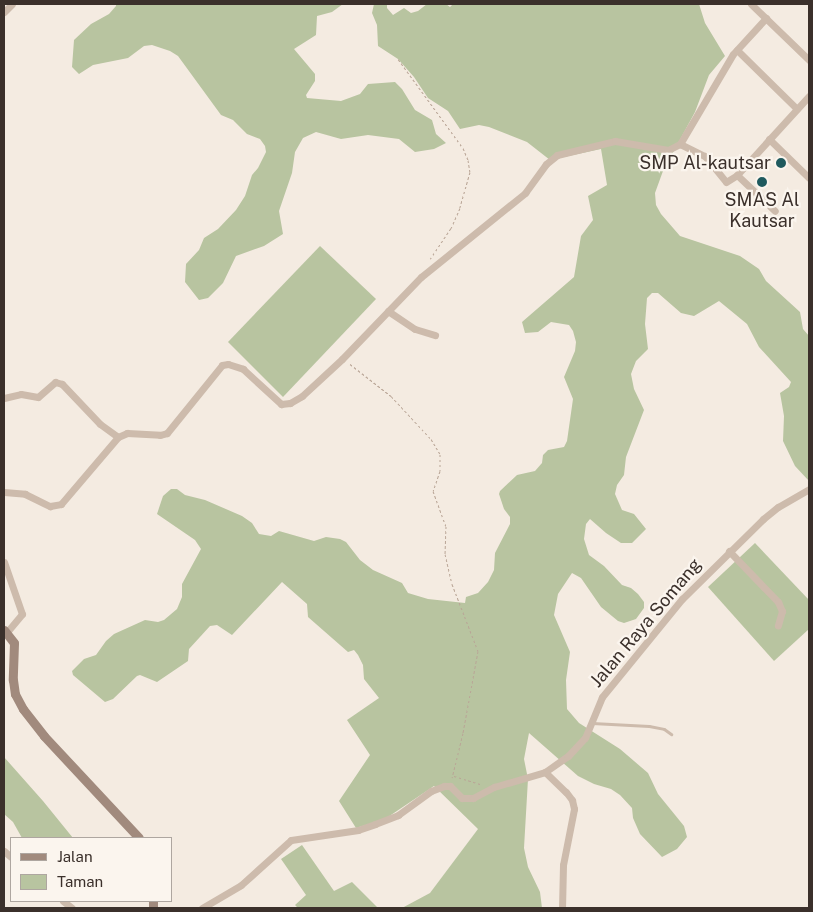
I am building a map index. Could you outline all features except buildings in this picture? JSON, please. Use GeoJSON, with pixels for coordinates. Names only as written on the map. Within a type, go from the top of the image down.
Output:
{"type":"FeatureCollection","features":[{"type":"Feature","properties":{"kind":"street"},"geometry":{"type":"LineString","coordinates":[[4,12],[12,4]]}},
{"type":"Feature","properties":{"kind":"street"},"geometry":{"type":"LineString","coordinates":[[751,4],[809,60]]}},
{"type":"Feature","properties":{"kind":"street"},"geometry":{"type":"LineString","coordinates":[[4,492],[24,494],[50,506],[61,504],[118,437],[127,433],[160,435],[167,433],[222,365],[228,364],[243,369],[277,401],[284,404],[302,396],[342,360],[421,277],[525,193],[546,164],[557,155],[615,141],[668,150],[680,144],[737,50],[766,18]]}},
{"type":"Feature","properties":{"kind":"street"},"geometry":{"type":"LineString","coordinates":[[737,50],[797,109]]}},
{"type":"Feature","properties":{"kind":"street"},"geometry":{"type":"LineString","coordinates":[[680,144],[704,156],[726,182],[737,176],[809,96]]}},
{"type":"Feature","properties":{"kind":"street"},"geometry":{"type":"LineString","coordinates":[[769,139],[809,178]]}},
{"type":"Feature","properties":{"kind":"street"},"geometry":{"type":"LineString","coordinates":[[737,176],[775,211]]}},
{"type":"Feature","properties":{"kind":"street"},"geometry":{"type":"LineString","coordinates":[[388,311],[415,329],[435,335]]}},
{"type":"Feature","properties":{"kind":"street"},"geometry":{"type":"LineString","coordinates":[[4,398],[21,394],[38,397],[55,382],[62,384],[100,424],[118,437]]}},
{"type":"Feature","properties":{"kind":"street","name":"Jalan Raya Somang"},"geometry":{"type":"LineString","coordinates":[[450,786],[462,798],[467,799],[494,787],[545,772],[578,747],[592,723],[598,704],[608,688],[682,599],[729,551],[778,507],[809,489]]}},
{"type":"Feature","properties":{"kind":"street"},"geometry":{"type":"LineString","coordinates":[[729,551],[778,602],[782,611],[778,625]]}},
{"type":"Feature","properties":{"kind":"street"},"geometry":{"type":"LineString","coordinates":[[4,562],[22,614],[5,631],[14,643],[13,680],[15,694],[23,709],[44,736],[138,837]]}},
{"type":"Feature","properties":{"kind":"street"},"geometry":{"type":"LineString","coordinates":[[545,772],[572,800],[574,809],[563,865],[562,908]]}},
{"type":"Feature","properties":{"kind":"street"},"geometry":{"type":"LineString","coordinates":[[202,908],[241,885],[291,840],[331,835],[367,827],[398,815],[431,791],[450,786]]}},
{"type":"Feature","properties":{"kind":"lane"},"geometry":{"type":"LineString","coordinates":[[592,723],[649,726],[664,729],[671,734]]}},
{"type":"Feature","properties":{"kind":"path"},"geometry":{"type":"LineString","coordinates":[[398,59],[462,148],[468,160],[470,172],[460,208],[451,228],[429,261]]}},
{"type":"Feature","properties":{"kind":"path"},"geometry":{"type":"LineString","coordinates":[[342,360],[391,396],[431,439],[440,454],[440,471],[432,491],[446,526],[445,554],[452,584],[478,651],[463,734],[450,786]]}},
{"type":"Feature","properties":{"kind":"path"},"geometry":{"type":"LineString","coordinates":[[453,776],[494,787]]}},
{"type":"Feature","properties":{"kind":"green space"},"geometry":{"type":"Polygon","coordinates":[[[116,4],[343,4],[332,12],[317,16],[316,35],[294,49],[315,74],[315,81],[306,95],[307,98],[341,101],[360,94],[368,84],[395,82],[402,89],[415,110],[432,120],[436,134],[446,143],[434,149],[415,152],[399,139],[368,135],[341,139],[316,132],[303,138],[295,152],[292,173],[279,211],[283,234],[264,246],[236,256],[223,283],[208,298],[199,300],[185,282],[186,264],[199,250],[204,238],[218,229],[236,210],[245,196],[252,175],[266,152],[265,146],[260,139],[247,134],[233,120],[221,115],[178,56],[170,51],[152,45],[144,46],[128,58],[93,65],[79,74],[72,67],[74,40],[91,24],[109,14],[116,4]]]}},
{"type":"Feature","properties":{"kind":"green space"},"geometry":{"type":"Polygon","coordinates":[[[374,4],[387,4],[387,8],[393,15],[404,8],[411,13],[418,11],[427,4],[446,4],[450,7],[453,4],[699,4],[705,23],[725,56],[709,75],[695,112],[663,171],[655,193],[656,205],[661,214],[680,236],[740,256],[759,269],[766,281],[800,312],[803,329],[809,336],[809,481],[795,466],[783,441],[784,416],[780,393],[789,387],[791,382],[759,347],[747,324],[719,301],[694,316],[681,313],[658,293],[652,293],[647,298],[645,324],[648,349],[636,361],[631,374],[634,389],[644,410],[626,457],[624,475],[617,485],[615,494],[622,510],[634,514],[646,529],[632,543],[621,543],[590,519],[586,524],[584,539],[589,555],[604,566],[622,585],[631,588],[638,594],[644,602],[644,608],[636,619],[624,623],[618,621],[601,607],[581,578],[572,573],[558,594],[554,615],[570,652],[566,680],[567,709],[579,723],[620,749],[648,773],[658,794],[684,826],[687,837],[677,849],[662,857],[640,834],[633,818],[632,808],[620,795],[611,789],[594,784],[578,776],[529,733],[524,759],[528,779],[524,848],[528,867],[540,892],[542,908],[402,908],[430,893],[478,829],[434,786],[385,819],[356,828],[339,801],[370,755],[347,720],[379,698],[364,679],[363,665],[354,650],[348,652],[308,617],[307,604],[282,582],[232,635],[217,625],[210,626],[189,649],[188,661],[157,682],[140,675],[137,676],[113,699],[105,702],[73,675],[72,671],[84,659],[96,655],[106,641],[114,634],[145,620],[158,622],[164,620],[177,609],[182,597],[182,584],[201,549],[195,540],[157,514],[163,496],[171,489],[177,489],[185,495],[205,500],[242,516],[252,523],[259,534],[271,536],[279,531],[314,541],[326,537],[340,539],[346,542],[360,560],[373,570],[402,583],[408,593],[428,599],[465,603],[466,597],[478,593],[488,582],[494,570],[495,553],[510,524],[510,517],[504,509],[499,494],[500,491],[517,475],[535,471],[542,463],[543,455],[548,450],[564,447],[567,441],[573,399],[564,377],[575,351],[576,342],[573,331],[569,325],[551,322],[538,332],[525,333],[522,322],[574,277],[581,236],[593,220],[588,196],[607,185],[601,149],[550,160],[527,142],[489,127],[479,125],[460,129],[448,111],[428,98],[414,77],[398,59],[378,46],[377,25],[372,13],[374,4]]]}},
{"type":"Feature","properties":{"kind":"green space"},"geometry":{"type":"Polygon","coordinates":[[[320,246],[376,299],[283,397],[228,342],[320,246]]]}},
{"type":"Feature","properties":{"kind":"green space"},"geometry":{"type":"Polygon","coordinates":[[[755,543],[809,600],[809,629],[774,661],[708,587],[755,543]]]}},
{"type":"Feature","properties":{"kind":"green space"},"geometry":{"type":"Polygon","coordinates":[[[4,757],[72,837],[21,837],[13,822],[4,814],[4,757]]]}},
{"type":"Feature","properties":{"kind":"green space"},"geometry":{"type":"Polygon","coordinates":[[[302,845],[334,891],[352,882],[378,908],[298,908],[295,905],[306,895],[281,859],[302,845]]]}},
{"type":"Feature","properties":{"kind":"place","name":"SMP Al-kautsar"},"geometry":{"type":"Point","coordinates":[781,163]}},
{"type":"Feature","properties":{"kind":"place","name":"SMAS Al Kautsar"},"geometry":{"type":"Point","coordinates":[762,182]}}]}
